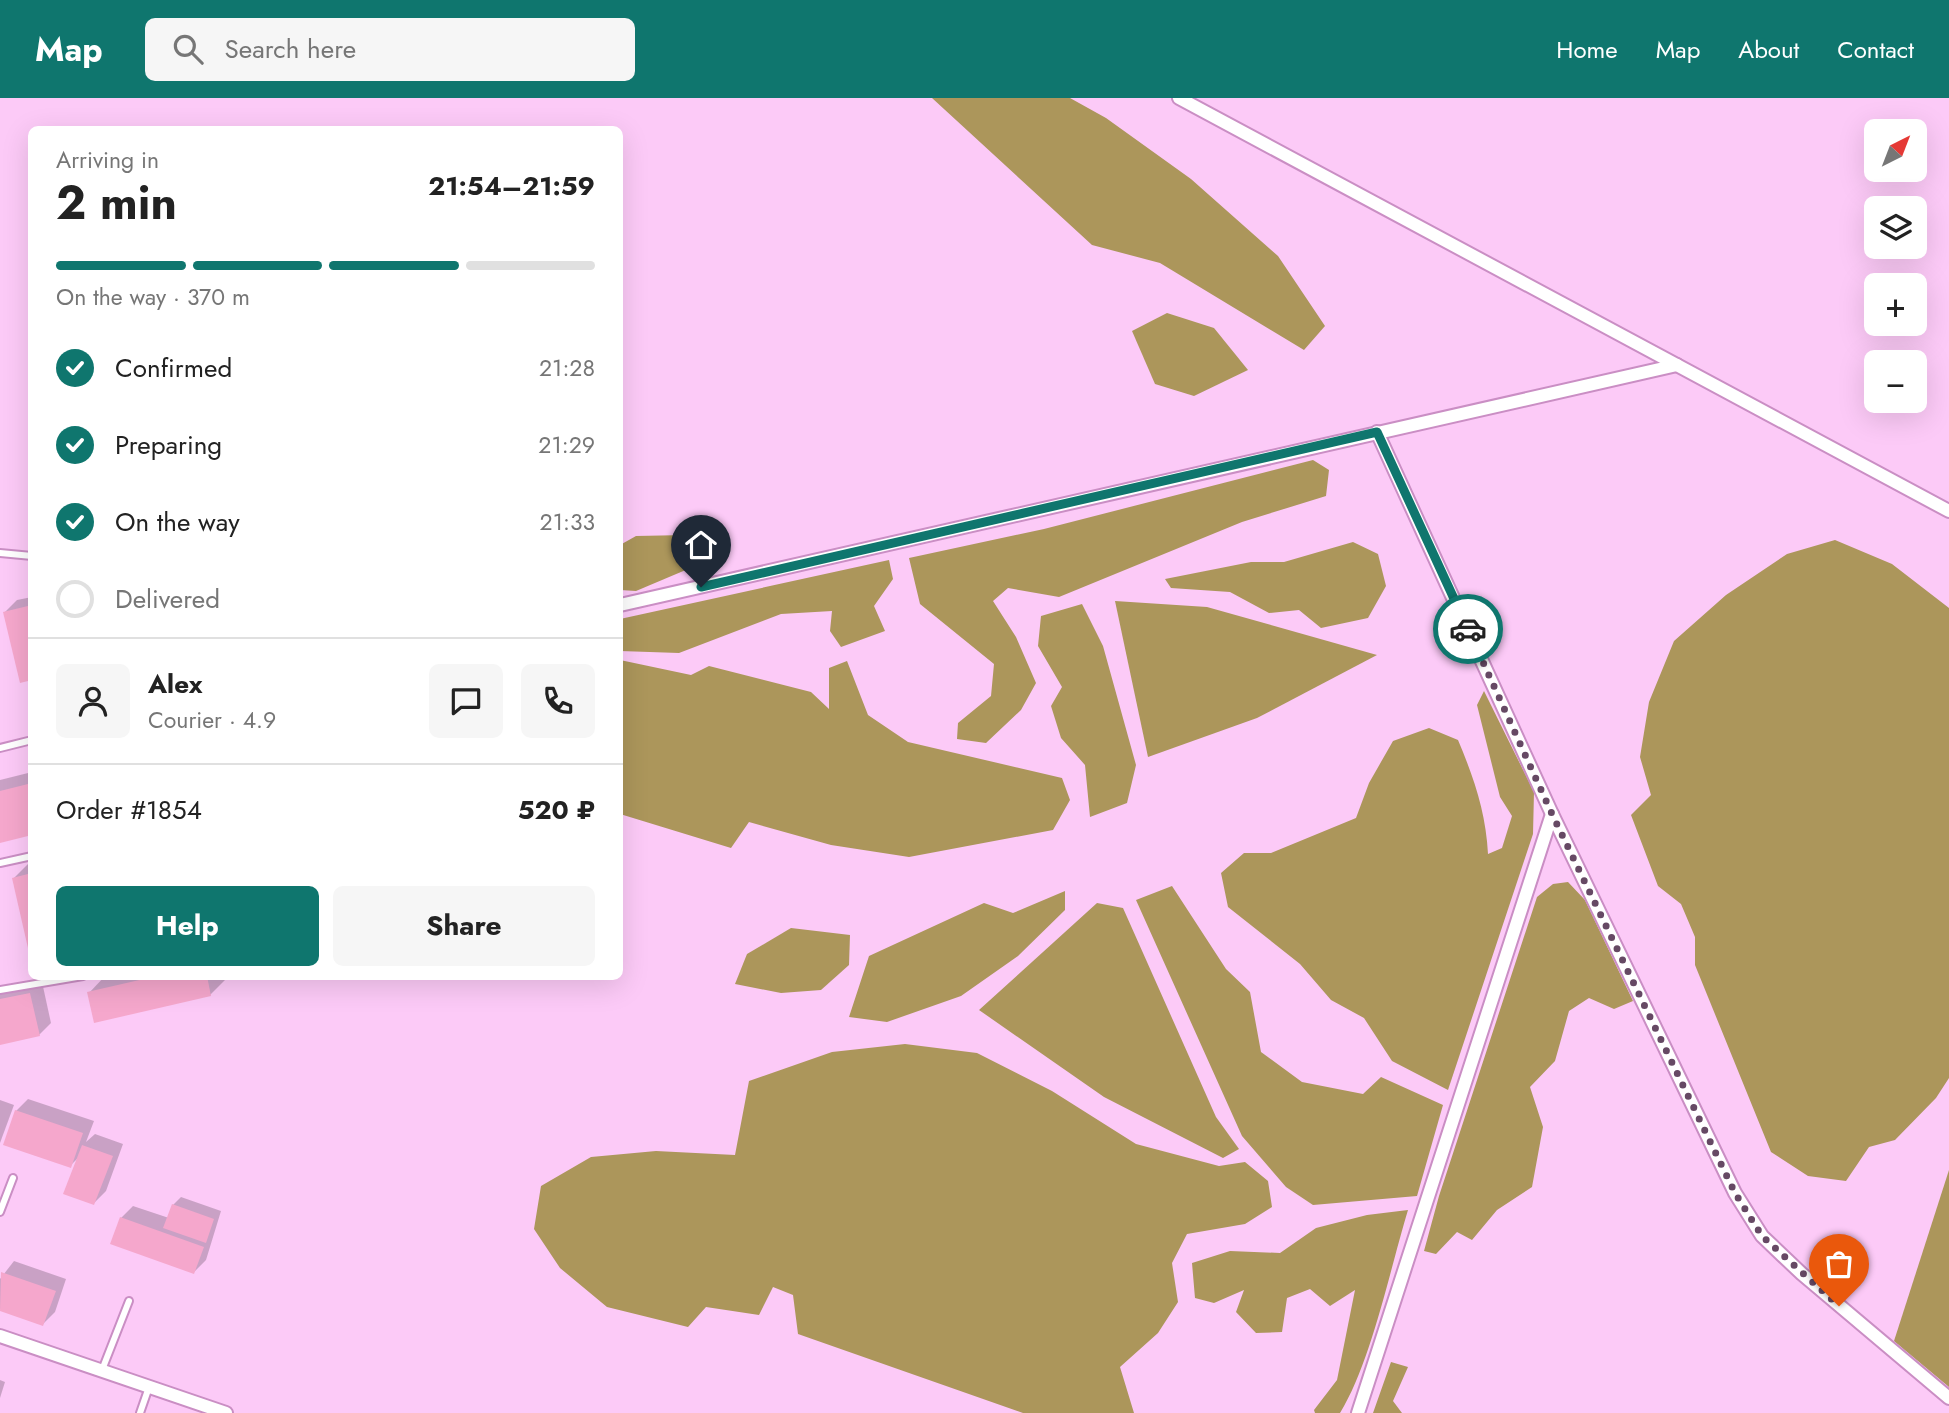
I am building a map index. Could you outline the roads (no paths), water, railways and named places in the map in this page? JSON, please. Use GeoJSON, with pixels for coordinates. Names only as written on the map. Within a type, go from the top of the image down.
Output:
{"type":"FeatureCollection","features":[{"type":"Feature","properties":{"kind":"street"},"geometry":{"type":"LineString","coordinates":[[1179,98],[1949,511]]}},
{"type":"Feature","properties":{"kind":"street"},"geometry":{"type":"LineString","coordinates":[[623,604],[1676,365]]}},
{"type":"Feature","properties":{"kind":"street"},"geometry":{"type":"LineString","coordinates":[[1377,432],[1552,814],[1735,1193],[1762,1236],[1802,1274],[1949,1398]]}},
{"type":"Feature","properties":{"kind":"street"},"geometry":{"type":"LineString","coordinates":[[1358,1413],[1552,814]]}},
{"type":"Feature","properties":{"kind":"street"},"geometry":{"type":"LineString","coordinates":[[0,1336],[226,1413]]}},
{"type":"Feature","properties":{"kind":"lane"},"geometry":{"type":"LineString","coordinates":[[0,553],[28,556]]}},
{"type":"Feature","properties":{"kind":"lane"},"geometry":{"type":"LineString","coordinates":[[0,748],[28,741]]}},
{"type":"Feature","properties":{"kind":"lane"},"geometry":{"type":"LineString","coordinates":[[0,863],[28,857]]}},
{"type":"Feature","properties":{"kind":"lane"},"geometry":{"type":"LineString","coordinates":[[0,990],[59,980]]}},
{"type":"Feature","properties":{"kind":"lane"},"geometry":{"type":"LineString","coordinates":[[0,1212],[13,1178]]}},
{"type":"Feature","properties":{"kind":"lane"},"geometry":{"type":"LineString","coordinates":[[102,1370],[129,1301]]}},
{"type":"Feature","properties":{"kind":"lane"},"geometry":{"type":"LineString","coordinates":[[140,1413],[149,1387]]}}]}
